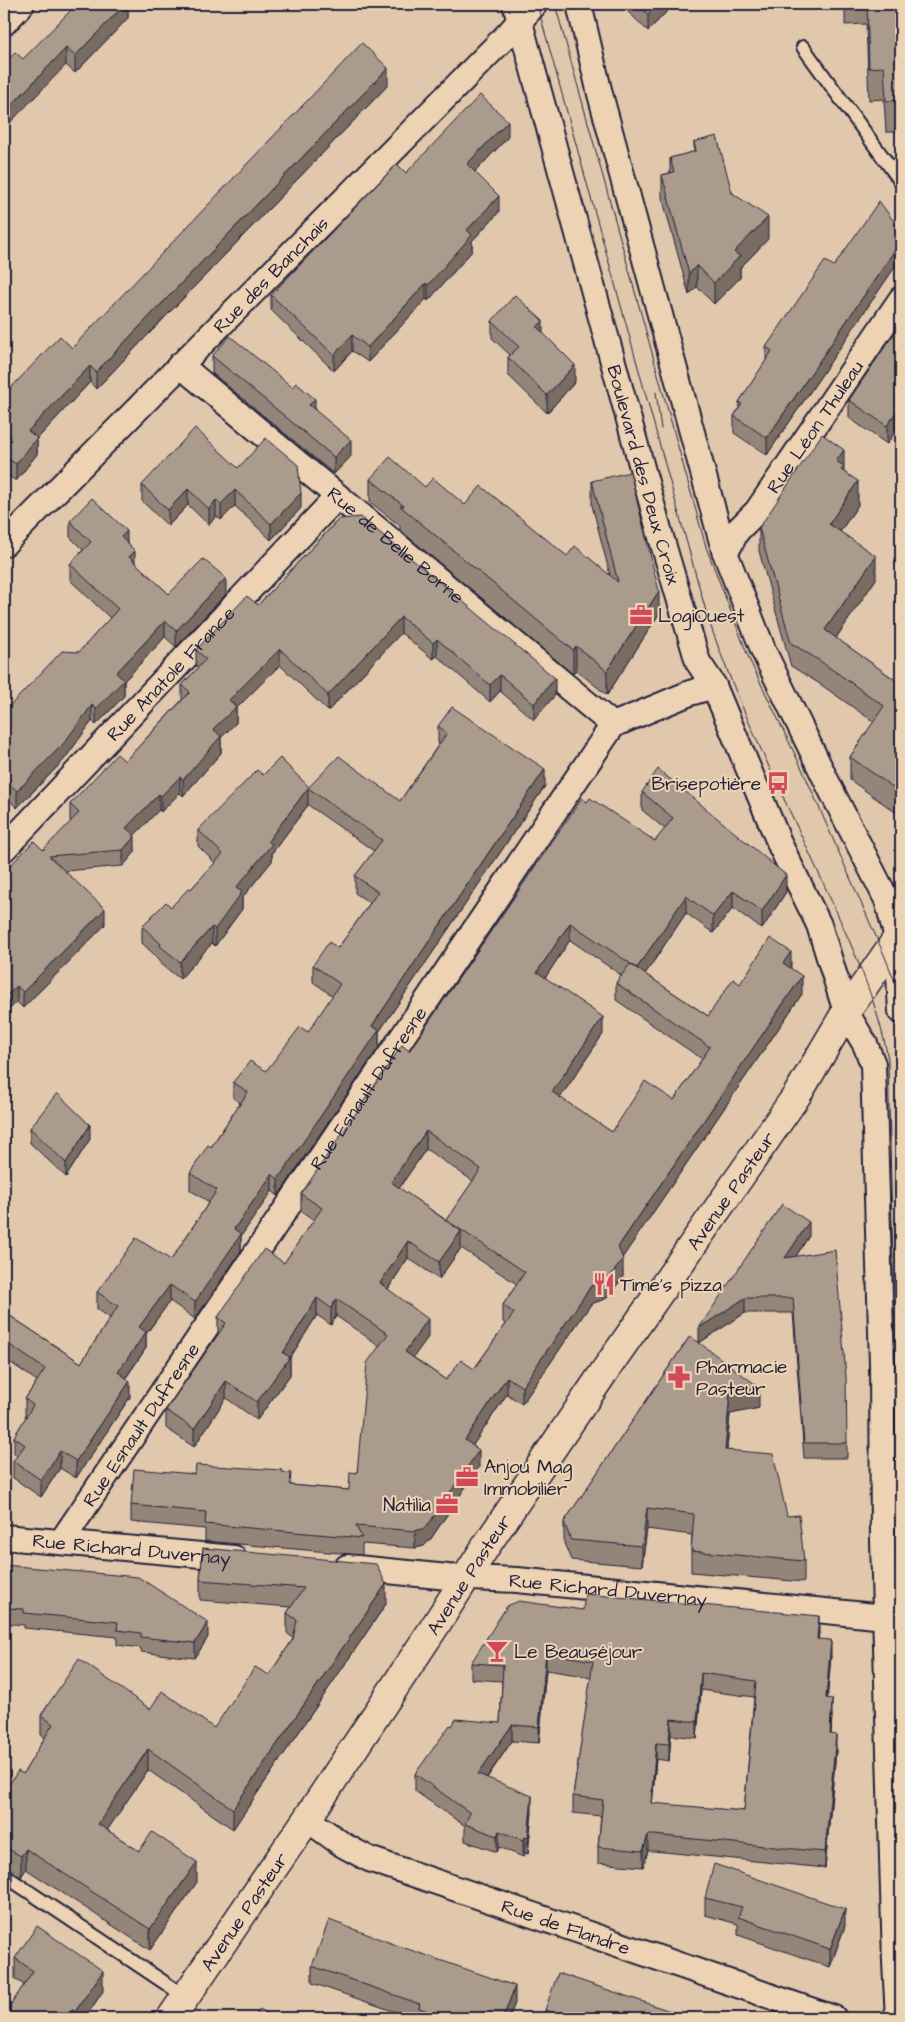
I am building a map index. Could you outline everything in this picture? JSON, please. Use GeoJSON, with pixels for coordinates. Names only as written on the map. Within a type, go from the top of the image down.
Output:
{"type":"FeatureCollection","features":[{"type":"Feature","properties":{"kind":"main road","name":"Avenue Pasteur"},"geometry":{"type":"LineString","coordinates":[[178,2007],[307,1819],[493,1535],[654,1299],[797,1095],[846,1012],[899,936]]}},
{"type":"Feature","properties":{"kind":"street"},"geometry":{"type":"LineString","coordinates":[[4,23],[22,4]]}},
{"type":"Feature","properties":{"kind":"street","name":"Rue des Banchais"},"geometry":{"type":"LineString","coordinates":[[9,530],[180,365],[517,12],[535,4]]}},
{"type":"Feature","properties":{"kind":"street"},"geometry":{"type":"LineString","coordinates":[[579,4],[600,94],[724,550],[764,652],[887,900],[899,936],[901,1010]]}},
{"type":"Feature","properties":{"kind":"street","name":"Boulevard des Deux Croix"},"geometry":{"type":"LineString","coordinates":[[517,12],[663,546],[698,662],[714,686],[777,838],[819,925],[846,1012],[865,1044],[873,1064],[882,1364],[885,1617],[898,2018]]}},
{"type":"Feature","properties":{"kind":"street","name":"Rue Léon Thuleau"},"geometry":{"type":"LineString","coordinates":[[724,550],[730,545],[737,532],[757,511],[901,300]]}},
{"type":"Feature","properties":{"kind":"street","name":"Rue de Belle Borne"},"geometry":{"type":"LineString","coordinates":[[180,365],[613,725]]}},
{"type":"Feature","properties":{"kind":"street","name":"Rue Anatole France"},"geometry":{"type":"LineString","coordinates":[[4,849],[337,497]]}},
{"type":"Feature","properties":{"kind":"street"},"geometry":{"type":"LineString","coordinates":[[613,725],[690,693],[714,686]]}},
{"type":"Feature","properties":{"kind":"street","name":"Rue Esnault Dufresne"},"geometry":{"type":"LineString","coordinates":[[62,1542],[613,725]]}},
{"type":"Feature","properties":{"kind":"street","name":"Rue Richard Duvernay"},"geometry":{"type":"LineString","coordinates":[[4,1537],[258,1560]]}},
{"type":"Feature","properties":{"kind":"street","name":"Rue Richard Duvernay"},"geometry":{"type":"LineString","coordinates":[[327,1566],[517,1580],[885,1617]]}},
{"type":"Feature","properties":{"kind":"street","name":"Rue de Flandre"},"geometry":{"type":"LineString","coordinates":[[307,1819],[342,1845],[377,1862],[834,2018]]}},
{"type":"Feature","properties":{"kind":"lane"},"geometry":{"type":"LineString","coordinates":[[803,47],[901,182]]}},
{"type":"Feature","properties":{"kind":"lane"},"geometry":{"type":"LineString","coordinates":[[4,1875],[178,2007]]}},
{"type":"Feature","properties":{"kind":"building"},"geometry":{"type":"Polygon","coordinates":[[[77,4],[125,4],[75,56],[66,48],[4,113],[4,64],[15,52],[23,59],[77,4]]]}},
{"type":"Feature","properties":{"kind":"building"},"geometry":{"type":"Polygon","coordinates":[[[637,4],[657,4],[648,14],[637,4]]]}},
{"type":"Feature","properties":{"kind":"building"},"geometry":{"type":"Polygon","coordinates":[[[867,4],[901,4],[901,100],[886,101],[884,67],[869,68],[867,4]]]}},
{"type":"Feature","properties":{"kind":"building"},"geometry":{"type":"Polygon","coordinates":[[[362,43],[388,68],[96,372],[90,366],[28,431],[37,438],[16,464],[4,456],[4,395],[60,336],[72,348],[362,43]]]}},
{"type":"Feature","properties":{"kind":"building"},"geometry":{"type":"Polygon","coordinates":[[[480,95],[508,121],[467,164],[499,196],[467,230],[472,235],[428,285],[426,283],[368,347],[352,335],[334,355],[271,295],[397,164],[406,173],[480,95]]]}},
{"type":"Feature","properties":{"kind":"building"},"geometry":{"type":"Polygon","coordinates":[[[717,136],[732,193],[768,217],[734,252],[740,256],[714,283],[697,265],[689,274],[662,175],[674,172],[670,158],[696,151],[694,142],[717,136]]]}},
{"type":"Feature","properties":{"kind":"building"},"geometry":{"type":"Polygon","coordinates":[[[879,201],[901,231],[901,241],[767,438],[734,416],[742,404],[739,402],[772,351],[766,347],[825,261],[834,266],[879,201]]]}},
{"type":"Feature","properties":{"kind":"building"},"geometry":{"type":"Polygon","coordinates":[[[515,295],[543,321],[537,327],[575,365],[547,395],[508,357],[519,347],[492,321],[515,295]]]}},
{"type":"Feature","properties":{"kind":"building"},"geometry":{"type":"Polygon","coordinates":[[[893,335],[901,341],[901,405],[887,426],[849,400],[893,335]]]}},
{"type":"Feature","properties":{"kind":"building"},"geometry":{"type":"Polygon","coordinates":[[[230,336],[292,387],[296,383],[315,399],[309,405],[351,440],[334,457],[212,356],[230,336]]]}},
{"type":"Feature","properties":{"kind":"building"},"geometry":{"type":"Polygon","coordinates":[[[195,428],[238,468],[266,438],[298,465],[301,493],[271,524],[235,490],[221,504],[216,500],[209,509],[188,489],[168,510],[142,485],[195,428]]]}},
{"type":"Feature","properties":{"kind":"building"},"geometry":{"type":"Polygon","coordinates":[[[822,434],[844,450],[836,461],[844,466],[841,470],[858,481],[829,524],[876,556],[825,630],[901,684],[901,793],[850,757],[884,706],[791,643],[759,528],[822,434]]]}},
{"type":"Feature","properties":{"kind":"building"},"geometry":{"type":"Polygon","coordinates":[[[390,457],[425,487],[433,478],[465,505],[481,486],[567,556],[575,546],[618,582],[592,481],[630,472],[659,591],[607,671],[576,646],[573,650],[370,479],[390,457]]]}},
{"type":"Feature","properties":{"kind":"building"},"geometry":{"type":"Polygon","coordinates":[[[92,498],[127,531],[121,537],[135,551],[129,557],[169,594],[203,559],[226,578],[176,631],[165,621],[116,673],[124,680],[96,709],[92,705],[64,743],[17,791],[8,783],[4,788],[4,712],[62,651],[79,652],[118,609],[70,564],[91,542],[70,521],[92,498]]]}},
{"type":"Feature","properties":{"kind":"building"},"geometry":{"type":"Polygon","coordinates":[[[361,517],[555,678],[534,704],[500,675],[490,685],[437,639],[433,643],[401,617],[328,695],[280,649],[229,700],[236,707],[213,729],[221,736],[183,780],[180,777],[161,796],[159,794],[126,828],[135,836],[123,850],[49,856],[105,909],[23,992],[17,986],[6,996],[4,993],[4,872],[34,841],[43,850],[79,813],[70,804],[117,754],[125,761],[190,692],[182,685],[206,659],[196,650],[247,596],[258,605],[339,519],[361,517]]]}},
{"type":"Feature","properties":{"kind":"building"},"geometry":{"type":"Polygon","coordinates":[[[452,707],[545,769],[372,1026],[379,1030],[278,1179],[272,1174],[234,1229],[241,1234],[195,1302],[170,1285],[139,1327],[146,1332],[118,1372],[130,1381],[76,1461],[60,1451],[41,1480],[13,1461],[25,1445],[14,1437],[33,1405],[25,1399],[45,1369],[4,1341],[4,1312],[81,1363],[118,1306],[97,1292],[136,1238],[171,1260],[217,1190],[190,1173],[208,1145],[211,1147],[248,1092],[233,1082],[250,1061],[266,1071],[300,1027],[308,1032],[340,984],[313,965],[329,942],[338,948],[378,892],[355,876],[382,840],[308,788],[268,841],[272,844],[236,888],[242,892],[215,929],[212,927],[180,962],[160,946],[161,944],[142,926],[166,902],[171,907],[189,888],[191,889],[223,854],[198,830],[257,770],[263,775],[280,758],[309,787],[339,756],[400,801],[447,733],[438,726],[452,707]]]}},
{"type":"Feature","properties":{"kind":"building"},"geometry":{"type":"Polygon","coordinates":[[[658,769],[786,875],[762,911],[733,891],[713,916],[686,896],[637,968],[570,923],[537,972],[603,1017],[552,1092],[612,1132],[645,1081],[674,1100],[710,1047],[616,983],[630,964],[708,1016],[733,979],[740,984],[770,938],[791,952],[783,963],[802,976],[618,1247],[623,1259],[607,1281],[591,1286],[522,1387],[507,1377],[465,1440],[479,1450],[424,1528],[415,1531],[356,1526],[362,1538],[205,1524],[206,1512],[131,1505],[134,1469],[195,1474],[196,1465],[282,1470],[282,1472],[291,1473],[290,1485],[349,1490],[350,1472],[357,1473],[367,1363],[388,1334],[336,1299],[331,1308],[317,1298],[283,1353],[290,1357],[257,1402],[226,1381],[194,1429],[166,1410],[226,1323],[218,1317],[264,1249],[284,1263],[322,1208],[301,1194],[402,1045],[409,1051],[582,798],[587,802],[590,798],[655,841],[673,818],[642,792],[658,769]],[[426,1131],[391,1182],[461,1231],[439,1262],[408,1241],[380,1283],[428,1319],[405,1352],[446,1380],[461,1360],[474,1369],[514,1313],[503,1305],[525,1272],[446,1220],[481,1169],[426,1131]]]}},
{"type":"Feature","properties":{"kind":"building"},"geometry":{"type":"Polygon","coordinates":[[[57,1093],[90,1125],[66,1163],[30,1128],[57,1093]]]}},
{"type":"Feature","properties":{"kind":"building"},"geometry":{"type":"Polygon","coordinates":[[[782,1204],[809,1222],[785,1258],[835,1250],[846,1376],[847,1443],[804,1443],[793,1298],[745,1298],[699,1328],[782,1204]]]}},
{"type":"Feature","properties":{"kind":"building"},"geometry":{"type":"Polygon","coordinates":[[[690,1336],[759,1387],[730,1393],[725,1450],[773,1454],[787,1516],[799,1515],[804,1561],[691,1551],[694,1514],[647,1508],[642,1546],[571,1540],[564,1522],[690,1336]]]}},
{"type":"Feature","properties":{"kind":"building"},"geometry":{"type":"Polygon","coordinates":[[[203,1548],[376,1564],[386,1584],[233,1809],[148,1749],[98,1824],[139,1851],[152,1832],[197,1862],[150,1929],[26,1849],[21,1856],[4,1847],[4,1792],[18,1771],[23,1774],[53,1724],[41,1715],[79,1659],[150,1709],[162,1691],[214,1728],[255,1667],[269,1675],[293,1639],[297,1620],[287,1613],[304,1588],[200,1580],[203,1548]]]}},
{"type":"Feature","properties":{"kind":"building"},"geometry":{"type":"Polygon","coordinates":[[[4,1565],[138,1577],[208,1622],[195,1643],[141,1637],[141,1633],[117,1630],[118,1622],[24,1613],[24,1609],[4,1608],[4,1565]]]}},
{"type":"Feature","properties":{"kind":"building"},"geometry":{"type":"Polygon","coordinates":[[[585,1594],[819,1616],[817,1639],[831,1640],[826,1698],[832,1699],[830,1734],[836,1735],[825,1852],[654,1835],[648,1835],[643,1851],[598,1847],[603,1800],[573,1796],[593,1661],[546,1653],[539,1727],[512,1725],[478,1774],[532,1796],[528,1838],[525,1837],[523,1840],[499,1831],[497,1836],[465,1824],[470,1813],[415,1774],[456,1719],[500,1723],[503,1665],[471,1663],[507,1606],[519,1601],[583,1610],[585,1594]],[[701,1673],[697,1722],[671,1719],[669,1744],[656,1743],[651,1803],[744,1811],[756,1681],[701,1673]]]}},
{"type":"Feature","properties":{"kind":"building"},"geometry":{"type":"Polygon","coordinates":[[[4,1864],[12,1870],[4,1882],[4,1864]]]}},
{"type":"Feature","properties":{"kind":"building"},"geometry":{"type":"Polygon","coordinates":[[[714,1864],[845,1909],[830,1949],[738,1917],[742,1907],[705,1898],[714,1864]]]}},
{"type":"Feature","properties":{"kind":"building"},"geometry":{"type":"Polygon","coordinates":[[[329,1920],[515,1986],[503,2018],[461,2015],[460,2018],[450,2018],[419,2008],[420,2004],[312,1966],[329,1920]]]}},
{"type":"Feature","properties":{"kind":"building"},"geometry":{"type":"Polygon","coordinates":[[[37,1926],[103,1971],[75,2012],[72,2009],[65,2018],[4,2018],[4,2010],[6,2012],[33,1971],[15,1958],[37,1926]]]}},
{"type":"Feature","properties":{"kind":"building"},"geometry":{"type":"Polygon","coordinates":[[[558,1973],[691,2018],[570,2018],[545,2010],[558,1973]]]}},
{"type":"Feature","properties":{"kind":"building"},"geometry":{"type":"Polygon","coordinates":[[[260,2009],[275,2018],[254,2018],[260,2009]]]}},
{"type":"Feature","properties":{"kind":"tram line"},"geometry":{"type":"LineString","coordinates":[[537,4],[707,615],[747,719],[854,951],[870,993],[883,1037],[888,1059],[901,1590]]}},
{"type":"Feature","properties":{"kind":"tram line"},"geometry":{"type":"LineString","coordinates":[[555,4],[706,547],[750,661],[803,771],[885,957],[895,982],[901,1009]]}},
{"type":"Feature","properties":{"kind":"tram line"},"geometry":{"type":"LineString","coordinates":[[656,392],[661,429]]}},
{"type":"Feature","properties":{"kind":"place","name":"LogiOuest"},"geometry":{"type":"Point","coordinates":[641,615]}},
{"type":"Feature","properties":{"kind":"place","name":"Brisepotière"},"geometry":{"type":"Point","coordinates":[778,783]}},
{"type":"Feature","properties":{"kind":"place","name":"Time's pizza"},"geometry":{"type":"Point","coordinates":[604,1284]}},
{"type":"Feature","properties":{"kind":"place","name":"Pharmacie Pasteur"},"geometry":{"type":"Point","coordinates":[679,1377]}},
{"type":"Feature","properties":{"kind":"place","name":"Anjou Mag Immobilier"},"geometry":{"type":"Point","coordinates":[467,1477]}},
{"type":"Feature","properties":{"kind":"place","name":"Natilia"},"geometry":{"type":"Point","coordinates":[447,1504]}},
{"type":"Feature","properties":{"kind":"place","name":"Le Beauséjour"},"geometry":{"type":"Point","coordinates":[497,1651]}}]}
